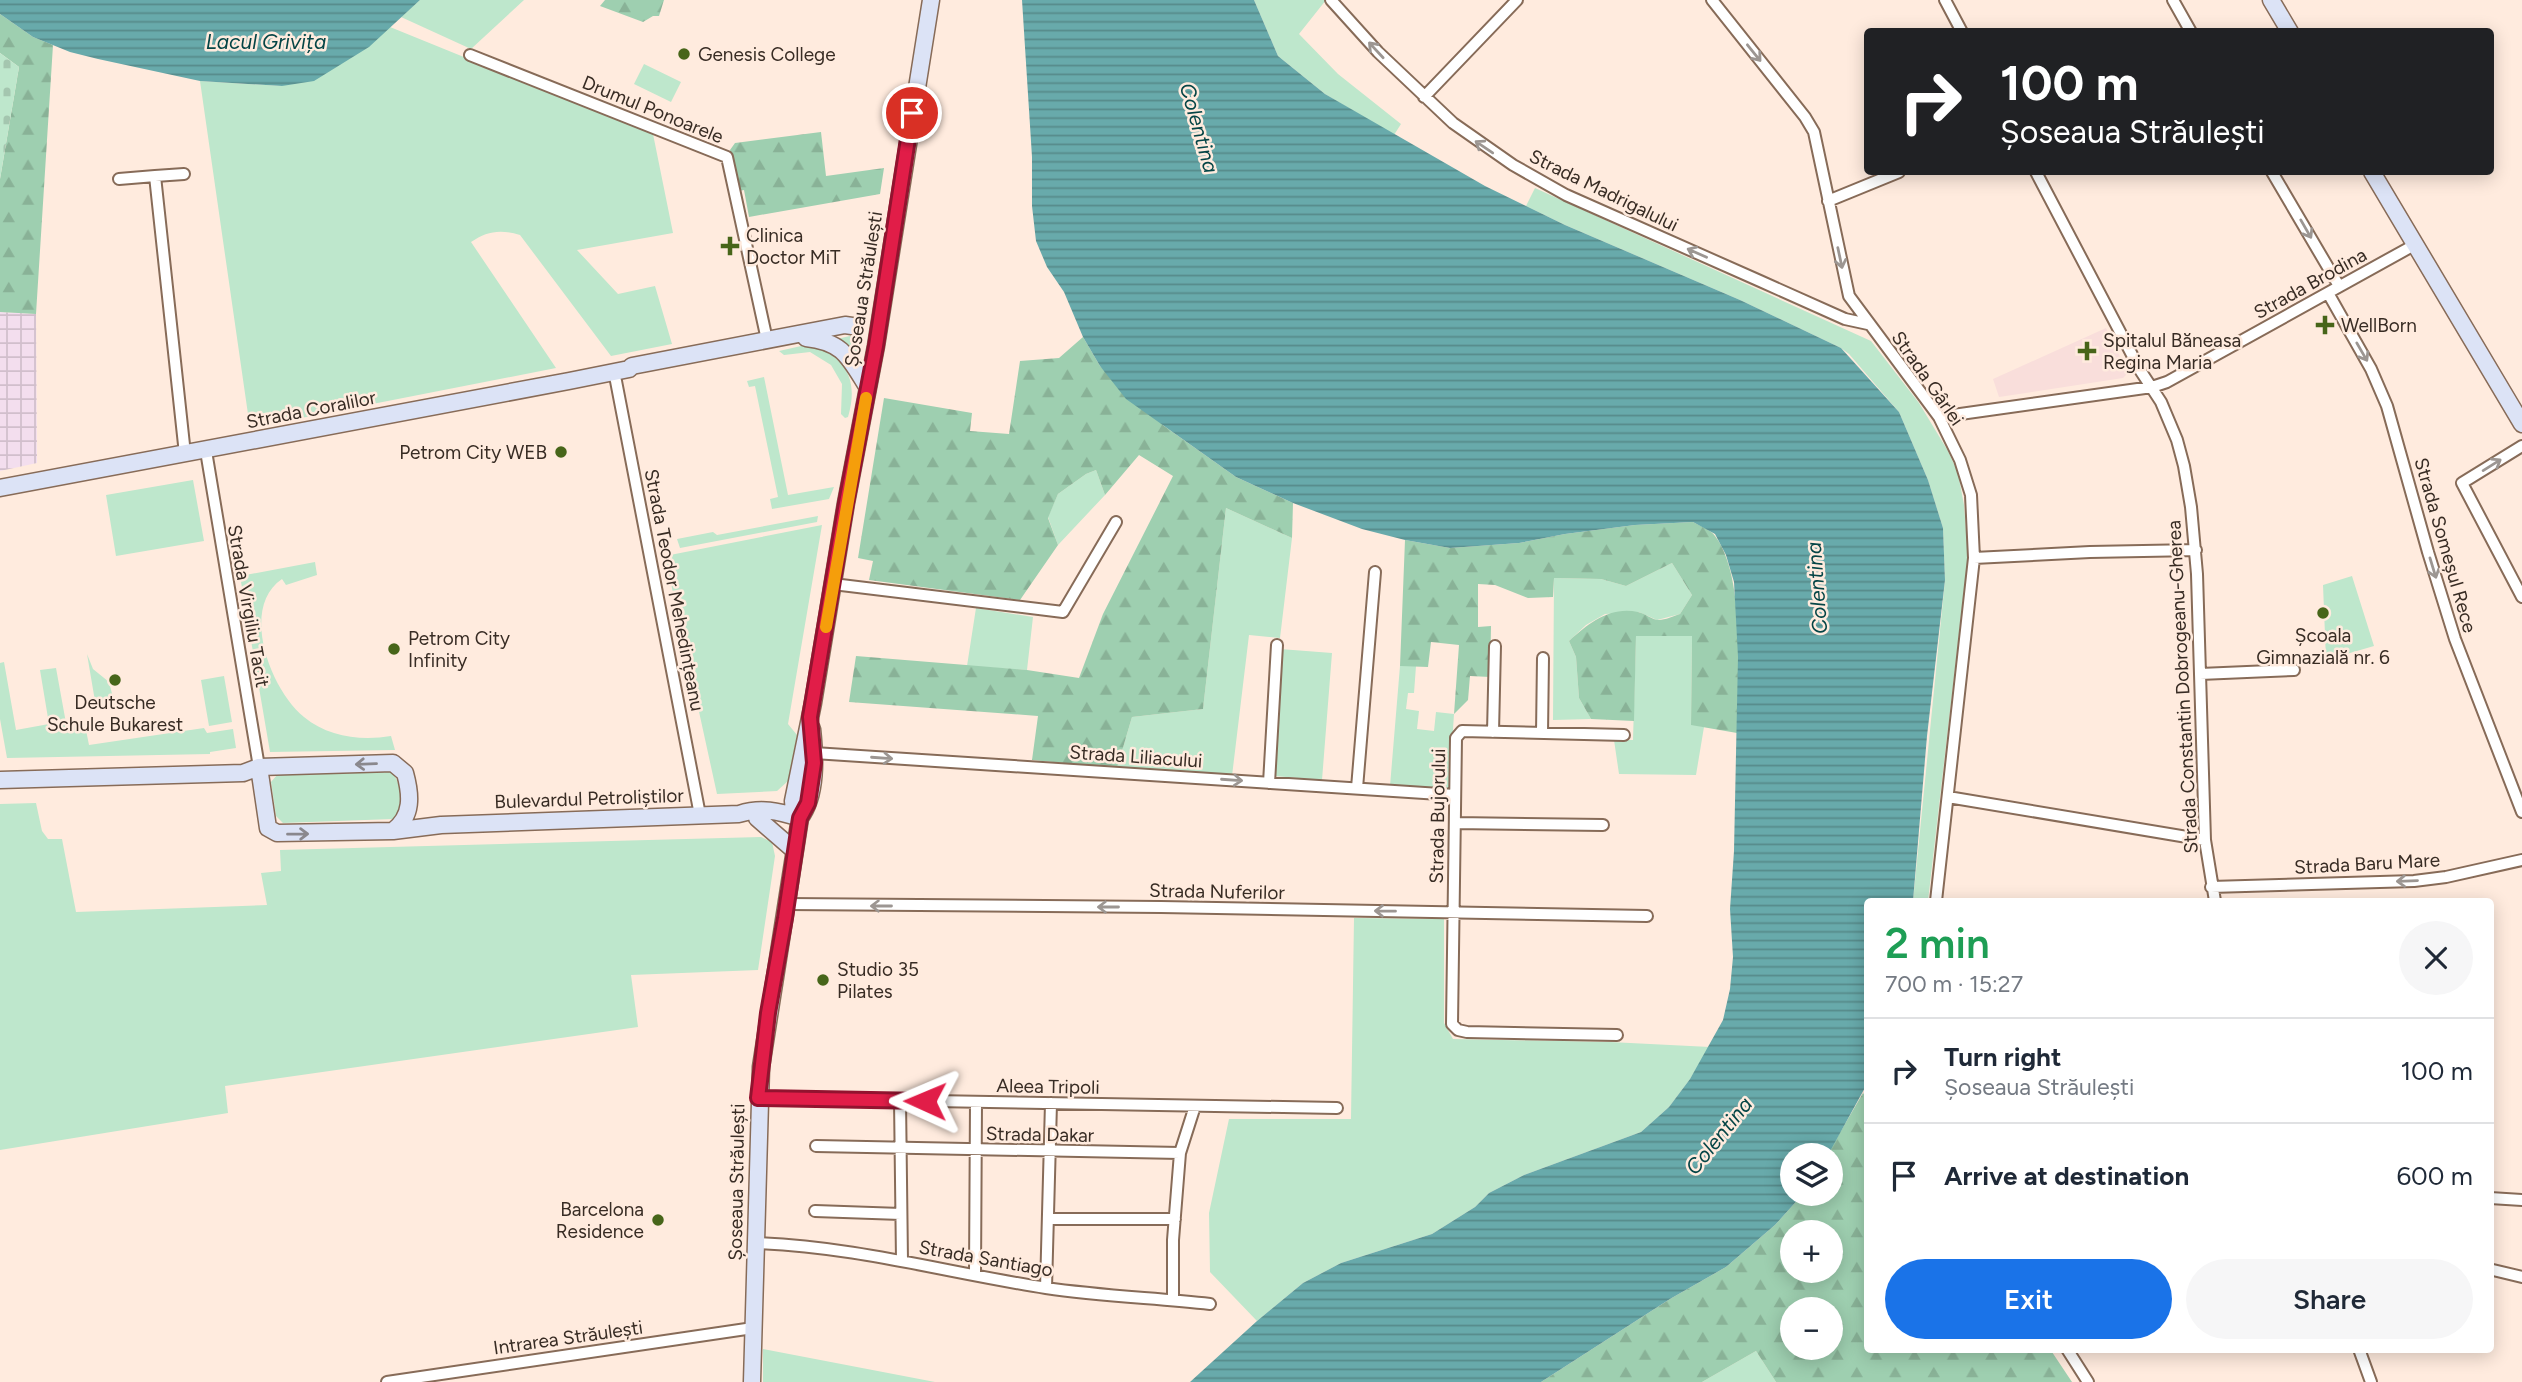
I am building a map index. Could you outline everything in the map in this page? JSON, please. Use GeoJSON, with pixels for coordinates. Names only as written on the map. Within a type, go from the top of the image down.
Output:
{"type":"FeatureCollection","features":[{"type":"Feature","properties":{"kind":"street","name":"Șoseaua Străulești"},"geometry":{"type":"LineString","coordinates":[[800,818],[794,810],[794,793],[810,717],[880,321],[930,0]]}},
{"type":"Feature","properties":{"kind":"street","name":"Strada Madrigalului"},"geometry":{"type":"LineString","coordinates":[[1331,0],[1424,97],[1486,149],[1566,195],[1845,319],[1868,324]]}},
{"type":"Feature","properties":{"kind":"street"},"geometry":{"type":"LineString","coordinates":[[1424,97],[1517,0]]}},
{"type":"Feature","properties":{"kind":"street","name":"Strada Gârlei"},"geometry":{"type":"LineString","coordinates":[[1712,0],[1814,132],[1849,296],[1939,417],[1960,460],[1971,495],[1974,558],[1936,898]]}},
{"type":"Feature","properties":{"kind":"street"},"geometry":{"type":"LineString","coordinates":[[1945,0],[1960,28]]}},
{"type":"Feature","properties":{"kind":"street"},"geometry":{"type":"LineString","coordinates":[[2174,0],[2189,28]]}},
{"type":"Feature","properties":{"kind":"street"},"geometry":{"type":"LineString","coordinates":[[2272,0],[2288,28]]}},
{"type":"Feature","properties":{"kind":"street","name":"Drumul Ponoarele"},"geometry":{"type":"LineString","coordinates":[[470,55],[727,157],[767,340]]}},
{"type":"Feature","properties":{"kind":"street"},"geometry":{"type":"LineString","coordinates":[[119,179],[184,174]]}},
{"type":"Feature","properties":{"kind":"street"},"geometry":{"type":"LineString","coordinates":[[1828,201],[1892,175]]}},
{"type":"Feature","properties":{"kind":"street","name":"Strada Constantin Dobrogeanu-Gherea"},"geometry":{"type":"LineString","coordinates":[[2038,175],[2140,370],[2152,387],[2181,453],[2196,550],[2205,840],[2214,898]]}},
{"type":"Feature","properties":{"kind":"street"},"geometry":{"type":"LineString","coordinates":[[2274,175],[2339,286]]}},
{"type":"Feature","properties":{"kind":"street"},"geometry":{"type":"LineString","coordinates":[[2374,175],[2522,424]]}},
{"type":"Feature","properties":{"kind":"street"},"geometry":{"type":"LineString","coordinates":[[155,176],[185,454]]}},
{"type":"Feature","properties":{"kind":"street","name":"Strada Brodina"},"geometry":{"type":"LineString","coordinates":[[1939,417],[2152,387],[2167,382],[2416,244]]}},
{"type":"Feature","properties":{"kind":"street","name":"Strada Someșul Rece"},"geometry":{"type":"LineString","coordinates":[[2328,293],[2381,390],[2455,639],[2522,813]]}},
{"type":"Feature","properties":{"kind":"street","name":"Strada Coralilor"},"geometry":{"type":"LineString","coordinates":[[0,488],[621,371],[633,371],[880,321]]}},
{"type":"Feature","properties":{"kind":"street","name":"Strada Coralilor"},"geometry":{"type":"LineString","coordinates":[[621,371],[632,366],[845,324],[852,326]]}},
{"type":"Feature","properties":{"kind":"street"},"geometry":{"type":"LineString","coordinates":[[806,338],[834,344],[847,357],[868,388]]}},
{"type":"Feature","properties":{"kind":"street","name":"Strada Teodor Mehedințeanu"},"geometry":{"type":"LineString","coordinates":[[621,371],[616,381],[700,815]]}},
{"type":"Feature","properties":{"kind":"street"},"geometry":{"type":"LineString","coordinates":[[2522,446],[2462,483],[2522,597]]}},
{"type":"Feature","properties":{"kind":"street","name":"Strada Virgiliu Tacit"},"geometry":{"type":"LineString","coordinates":[[206,451],[258,767]]}},
{"type":"Feature","properties":{"kind":"street"},"geometry":{"type":"LineString","coordinates":[[833,584],[1063,612],[1116,522]]}},
{"type":"Feature","properties":{"kind":"street"},"geometry":{"type":"LineString","coordinates":[[1974,558],[2196,550]]}},
{"type":"Feature","properties":{"kind":"street"},"geometry":{"type":"LineString","coordinates":[[1357,788],[1375,572]]}},
{"type":"Feature","properties":{"kind":"street"},"geometry":{"type":"LineString","coordinates":[[1269,783],[1277,645]]}},
{"type":"Feature","properties":{"kind":"street"},"geometry":{"type":"LineString","coordinates":[[1493,732],[1495,646]]}},
{"type":"Feature","properties":{"kind":"street"},"geometry":{"type":"LineString","coordinates":[[1542,733],[1543,658]]}},
{"type":"Feature","properties":{"kind":"street"},"geometry":{"type":"LineString","coordinates":[[2200,674],[2294,670]]}},
{"type":"Feature","properties":{"kind":"street","name":"Șoseaua Străulești"},"geometry":{"type":"LineString","coordinates":[[752,1382],[758,1098],[768,1013],[800,818],[808,803],[814,753],[810,717]]}},
{"type":"Feature","properties":{"kind":"street","name":"Strada Bujorului"},"geometry":{"type":"LineString","coordinates":[[1617,1035],[1467,1032],[1458,1030],[1452,1024],[1455,795],[1458,734],[1462,731],[1624,735]]}},
{"type":"Feature","properties":{"kind":"street","name":"Strada Liliacului"},"geometry":{"type":"LineString","coordinates":[[814,753],[1455,795]]}},
{"type":"Feature","properties":{"kind":"street"},"geometry":{"type":"LineString","coordinates":[[0,780],[243,774],[258,767],[393,764],[398,765],[405,773],[409,798],[408,814],[393,831]]}},
{"type":"Feature","properties":{"kind":"street","name":"Bulevardul Petroliștilor"},"geometry":{"type":"LineString","coordinates":[[258,767],[268,828],[289,834],[393,831],[441,825],[750,814],[770,810],[800,818]]}},
{"type":"Feature","properties":{"kind":"street"},"geometry":{"type":"LineString","coordinates":[[794,793],[750,814],[795,851]]}},
{"type":"Feature","properties":{"kind":"street"},"geometry":{"type":"LineString","coordinates":[[1948,797],[2205,840]]}},
{"type":"Feature","properties":{"kind":"street"},"geometry":{"type":"LineString","coordinates":[[409,798],[419,813],[441,825]]}},
{"type":"Feature","properties":{"kind":"street"},"geometry":{"type":"LineString","coordinates":[[1455,823],[1603,825]]}},
{"type":"Feature","properties":{"kind":"street","name":"Strada Baru Mare"},"geometry":{"type":"LineString","coordinates":[[2211,887],[2414,881],[2446,877],[2522,860]]}},
{"type":"Feature","properties":{"kind":"street","name":"Strada Nuferilor"},"geometry":{"type":"LineString","coordinates":[[787,904],[1453,911],[1647,916]]}},
{"type":"Feature","properties":{"kind":"street","name":"Aleea Tripoli"},"geometry":{"type":"LineString","coordinates":[[758,1098],[1337,1108]]}},
{"type":"Feature","properties":{"kind":"street"},"geometry":{"type":"LineString","coordinates":[[900,1100],[902,1261]]}},
{"type":"Feature","properties":{"kind":"street"},"geometry":{"type":"LineString","coordinates":[[975,1274],[976,1102]]}},
{"type":"Feature","properties":{"kind":"street"},"geometry":{"type":"LineString","coordinates":[[1046,1288],[1051,1103]]}},
{"type":"Feature","properties":{"kind":"street"},"geometry":{"type":"LineString","coordinates":[[1173,1300],[1180,1153],[1195,1106]]}},
{"type":"Feature","properties":{"kind":"street","name":"Strada Dakar"},"geometry":{"type":"LineString","coordinates":[[816,1146],[1180,1153]]}},
{"type":"Feature","properties":{"kind":"street"},"geometry":{"type":"LineString","coordinates":[[2494,1198],[2522,1200]]}},
{"type":"Feature","properties":{"kind":"street"},"geometry":{"type":"LineString","coordinates":[[815,1211],[901,1214]]}},
{"type":"Feature","properties":{"kind":"street"},"geometry":{"type":"LineString","coordinates":[[1048,1219],[1175,1219]]}},
{"type":"Feature","properties":{"kind":"street","name":"Strada Santiago"},"geometry":{"type":"LineString","coordinates":[[755,1243],[902,1261],[1046,1288],[1210,1304]]}},
{"type":"Feature","properties":{"kind":"street"},"geometry":{"type":"LineString","coordinates":[[2494,1270],[2522,1277]]}},
{"type":"Feature","properties":{"kind":"street","name":"Intrarea Străulești"},"geometry":{"type":"LineString","coordinates":[[387,1382],[753,1328]]}},
{"type":"Feature","properties":{"kind":"street"},"geometry":{"type":"LineString","coordinates":[[2070,1353],[2088,1382]]}},
{"type":"Feature","properties":{"kind":"street"},"geometry":{"type":"LineString","coordinates":[[2360,1353],[2371,1382]]}},
{"type":"Feature","properties":{"kind":"shaded area"},"geometry":{"type":"Polygon","coordinates":[[[0,312],[36,314],[37,463],[0,471],[0,312]]]}},
{"type":"Feature","properties":{"kind":"shaded area","name":"Spitalul Băneasa Regina Maria"},"geometry":{"type":"Polygon","coordinates":[[[2106,328],[2128,373],[2123,378],[1999,397],[1993,379],[2106,328]]]}},
{"type":"Feature","properties":{"kind":"green space"},"geometry":{"type":"Polygon","coordinates":[[[420,0],[524,0],[471,49],[401,17],[420,0]]]}},
{"type":"Feature","properties":{"kind":"green space"},"geometry":{"type":"Polygon","coordinates":[[[605,0],[664,0],[659,16],[653,16],[643,22],[600,6],[605,0]]]}},
{"type":"Feature","properties":{"kind":"green space"},"geometry":{"type":"Polygon","coordinates":[[[1254,0],[1326,0],[1299,34],[1338,74],[1401,124],[1394,135],[1325,94],[1278,56],[1254,0]]]}},
{"type":"Feature","properties":{"kind":"green space"},"geometry":{"type":"Polygon","coordinates":[[[0,14],[33,37],[53,45],[36,314],[0,312],[0,179],[19,67],[0,53],[0,14]]]}},
{"type":"Feature","properties":{"kind":"green space"},"geometry":{"type":"Polygon","coordinates":[[[390,27],[653,134],[673,233],[577,250],[618,294],[655,286],[672,344],[611,356],[520,235],[494,232],[471,242],[556,368],[250,428],[200,81],[282,86],[390,27]]]}},
{"type":"Feature","properties":{"kind":"green space"},"geometry":{"type":"Polygon","coordinates":[[[0,53],[19,67],[0,179],[0,53]]]}},
{"type":"Feature","properties":{"kind":"green space"},"geometry":{"type":"Polygon","coordinates":[[[644,64],[681,82],[671,102],[634,84],[644,64]]]}},
{"type":"Feature","properties":{"kind":"green space"},"geometry":{"type":"Polygon","coordinates":[[[821,132],[826,176],[884,168],[880,194],[749,217],[744,190],[739,191],[730,150],[735,143],[821,132]]]}},
{"type":"Feature","properties":{"kind":"green space"},"geometry":{"type":"Polygon","coordinates":[[[1535,188],[1871,341],[1919,403],[1948,451],[1958,473],[1964,505],[1968,556],[1928,898],[1913,898],[1945,580],[1943,528],[1928,480],[1899,412],[1841,348],[1740,300],[1526,206],[1535,188]]]}},
{"type":"Feature","properties":{"kind":"green space"},"geometry":{"type":"Polygon","coordinates":[[[854,335],[861,339],[858,362],[837,339],[854,335]]]}},
{"type":"Feature","properties":{"kind":"green space"},"geometry":{"type":"Polygon","coordinates":[[[1083,337],[1100,366],[1164,426],[1236,477],[1293,503],[1292,538],[1226,508],[1203,709],[1132,717],[1117,768],[1032,760],[1038,716],[849,702],[856,656],[1027,670],[1079,678],[1103,614],[1173,476],[1139,455],[1105,495],[1096,470],[1058,494],[1048,518],[1058,545],[1020,600],[869,580],[873,561],[858,558],[884,398],[972,413],[970,431],[1009,434],[1020,361],[1059,358],[1083,337]]]}},
{"type":"Feature","properties":{"kind":"green space"},"geometry":{"type":"Polygon","coordinates":[[[810,344],[833,356],[847,372],[852,392],[848,417],[845,418],[841,414],[842,384],[831,365],[810,352],[784,355],[779,351],[810,344]]]}},
{"type":"Feature","properties":{"kind":"green space"},"geometry":{"type":"Polygon","coordinates":[[[764,377],[788,495],[834,487],[829,499],[772,509],[770,499],[778,497],[755,386],[749,387],[747,381],[764,377]]]}},
{"type":"Feature","properties":{"kind":"green space"},"geometry":{"type":"Polygon","coordinates":[[[1096,470],[1105,495],[1058,545],[1048,517],[1058,494],[1096,470]]]}},
{"type":"Feature","properties":{"kind":"green space"},"geometry":{"type":"Polygon","coordinates":[[[193,480],[204,541],[116,556],[106,495],[193,480]]]}},
{"type":"Feature","properties":{"kind":"green space"},"geometry":{"type":"Polygon","coordinates":[[[1226,508],[1292,538],[1280,638],[1249,635],[1232,776],[1117,768],[1132,717],[1203,709],[1226,508]]]}},
{"type":"Feature","properties":{"kind":"green space"},"geometry":{"type":"Polygon","coordinates":[[[818,516],[817,522],[680,548],[677,539],[713,532],[717,535],[818,516]]]}},
{"type":"Feature","properties":{"kind":"green space"},"geometry":{"type":"Polygon","coordinates":[[[1693,522],[1715,536],[1725,554],[1732,577],[1739,659],[1737,733],[1691,725],[1692,636],[1636,636],[1634,721],[1591,719],[1579,698],[1576,657],[1569,641],[1592,622],[1618,611],[1638,612],[1659,620],[1680,614],[1692,595],[1672,563],[1626,586],[1601,579],[1554,578],[1553,597],[1528,598],[1495,585],[1478,584],[1478,627],[1491,626],[1490,677],[1470,676],[1468,700],[1454,714],[1459,645],[1431,642],[1428,667],[1400,666],[1405,540],[1450,548],[1519,543],[1635,525],[1693,522]]]}},
{"type":"Feature","properties":{"kind":"green space"},"geometry":{"type":"Polygon","coordinates":[[[822,525],[788,724],[797,735],[788,781],[777,791],[717,794],[665,556],[822,525]]]}},
{"type":"Feature","properties":{"kind":"green space"},"geometry":{"type":"Polygon","coordinates":[[[315,562],[317,575],[286,585],[282,579],[269,592],[263,609],[261,629],[271,670],[292,705],[313,724],[345,736],[391,736],[395,750],[270,752],[240,576],[315,562]]]}},
{"type":"Feature","properties":{"kind":"green space"},"geometry":{"type":"Polygon","coordinates":[[[1672,563],[1692,595],[1680,614],[1657,620],[1639,612],[1605,614],[1586,625],[1569,641],[1576,657],[1579,698],[1591,719],[1553,720],[1554,578],[1601,579],[1626,586],[1672,563]]]}},
{"type":"Feature","properties":{"kind":"green space"},"geometry":{"type":"Polygon","coordinates":[[[2352,576],[2374,646],[2326,660],[2323,585],[2352,576]]]}},
{"type":"Feature","properties":{"kind":"green space"},"geometry":{"type":"Polygon","coordinates":[[[976,608],[1033,617],[1027,670],[967,666],[976,608]]]}},
{"type":"Feature","properties":{"kind":"green space"},"geometry":{"type":"Polygon","coordinates":[[[1636,636],[1692,636],[1691,724],[1704,727],[1696,775],[1619,774],[1614,740],[1633,740],[1636,636]]]}},
{"type":"Feature","properties":{"kind":"green space"},"geometry":{"type":"Polygon","coordinates":[[[1280,649],[1332,653],[1322,780],[1274,776],[1280,649]]]}},
{"type":"Feature","properties":{"kind":"green space"},"geometry":{"type":"Polygon","coordinates":[[[87,654],[93,669],[109,682],[115,705],[96,707],[87,654]]]}},
{"type":"Feature","properties":{"kind":"green space"},"geometry":{"type":"Polygon","coordinates":[[[4,662],[16,730],[49,724],[40,670],[56,668],[66,723],[84,720],[89,745],[204,728],[207,733],[233,729],[236,748],[210,754],[7,758],[0,719],[0,663],[4,662]]]}},
{"type":"Feature","properties":{"kind":"green space"},"geometry":{"type":"Polygon","coordinates":[[[1400,666],[1416,666],[1414,693],[1408,693],[1406,709],[1419,711],[1417,729],[1434,731],[1436,712],[1454,714],[1449,790],[1390,786],[1400,666]]]}},
{"type":"Feature","properties":{"kind":"green space"},"geometry":{"type":"Polygon","coordinates":[[[224,676],[232,722],[209,726],[201,680],[224,676]]]}},
{"type":"Feature","properties":{"kind":"green space"},"geometry":{"type":"Polygon","coordinates":[[[391,772],[395,776],[400,793],[399,812],[393,819],[283,823],[276,816],[271,782],[277,775],[391,772]]]}},
{"type":"Feature","properties":{"kind":"green space"},"geometry":{"type":"Polygon","coordinates":[[[36,803],[42,831],[48,839],[62,839],[76,912],[267,905],[261,873],[281,871],[280,850],[761,837],[772,842],[775,856],[758,970],[631,975],[638,1027],[225,1086],[228,1113],[0,1150],[0,804],[36,803]]]}},
{"type":"Feature","properties":{"kind":"green space"},"geometry":{"type":"Polygon","coordinates":[[[1354,918],[1444,919],[1444,1023],[1453,1039],[1710,1047],[1669,1107],[1641,1132],[1524,1175],[1489,1193],[1475,1207],[1432,1234],[1341,1263],[1303,1283],[1257,1321],[1210,1272],[1209,1213],[1229,1119],[1351,1119],[1354,918]]]}},
{"type":"Feature","properties":{"kind":"green space"},"geometry":{"type":"Polygon","coordinates":[[[1863,1093],[1864,1353],[2053,1353],[2072,1382],[1776,1382],[1756,1351],[1702,1382],[1541,1382],[1670,1299],[1726,1267],[1775,1225],[1792,1206],[1843,1206],[1843,1143],[1834,1143],[1863,1093]]]}},
{"type":"Feature","properties":{"kind":"green space"},"geometry":{"type":"Polygon","coordinates":[[[763,1349],[935,1382],[763,1382],[763,1349]]]}},
{"type":"Feature","properties":{"kind":"green space"},"geometry":{"type":"Polygon","coordinates":[[[1756,1351],[1776,1382],[1702,1382],[1756,1351]]]}},
{"type":"Feature","properties":{"kind":"water","name":"Lacul Grivița"},"geometry":{"type":"Polygon","coordinates":[[[0,0],[420,0],[369,47],[314,81],[282,86],[200,81],[70,52],[33,37],[0,14],[0,0]]]}},
{"type":"Feature","properties":{"kind":"water","name":"Colentina"},"geometry":{"type":"Polygon","coordinates":[[[1022,0],[1254,0],[1278,56],[1325,94],[1485,186],[1565,225],[1740,300],[1841,348],[1899,412],[1928,480],[1943,528],[1945,580],[1927,736],[1913,898],[1864,898],[1864,1089],[1835,1143],[1780,1143],[1780,1206],[1792,1206],[1775,1225],[1726,1267],[1670,1299],[1541,1382],[1190,1382],[1303,1283],[1341,1263],[1432,1234],[1475,1207],[1489,1193],[1524,1175],[1641,1132],[1669,1107],[1690,1079],[1723,1020],[1733,957],[1730,909],[1734,851],[1738,657],[1734,582],[1726,555],[1715,534],[1693,522],[1635,525],[1519,543],[1450,548],[1362,529],[1293,503],[1236,477],[1126,399],[1100,366],[1083,337],[1064,292],[1047,267],[1036,241],[1032,206],[1032,157],[1022,0]]]}},
{"type":"Feature","properties":{"kind":"slow traffic"},"geometry":{"type":"LineString","coordinates":[[826,627],[866,398]]}},
{"type":"Feature","properties":{"kind":"place","name":"Genesis College"},"geometry":{"type":"Point","coordinates":[684,54]}},
{"type":"Feature","properties":{"kind":"place","name":"Clinica Doctor MiT"},"geometry":{"type":"Point","coordinates":[730,246]}},
{"type":"Feature","properties":{"kind":"place","name":"WellBorn"},"geometry":{"type":"Point","coordinates":[2325,325]}},
{"type":"Feature","properties":{"kind":"place","name":"Spitalul Băneasa Regina Maria"},"geometry":{"type":"Point","coordinates":[2087,351]}},
{"type":"Feature","properties":{"kind":"place","name":"Petrom City WEB"},"geometry":{"type":"Point","coordinates":[561,452]}},
{"type":"Feature","properties":{"kind":"place","name":"Școala Gimnazială nr. 6"},"geometry":{"type":"Point","coordinates":[2323,613]}},
{"type":"Feature","properties":{"kind":"place","name":"Petrom City Infinity"},"geometry":{"type":"Point","coordinates":[394,649]}},
{"type":"Feature","properties":{"kind":"place","name":"Deutsche Schule Bukarest"},"geometry":{"type":"Point","coordinates":[115,680]}},
{"type":"Feature","properties":{"kind":"place","name":"Studio 35 Pilates"},"geometry":{"type":"Point","coordinates":[823,980]}},
{"type":"Feature","properties":{"kind":"place","name":"Barcelona Residence"},"geometry":{"type":"Point","coordinates":[658,1220]}},
{"type":"Feature","properties":{"kind":"route"},"geometry":{"type":"LineString","coordinates":[[912,113],[876,346],[810,717],[814,763],[808,803],[800,818],[768,1013],[758,1098],[925,1101]]}}]}
